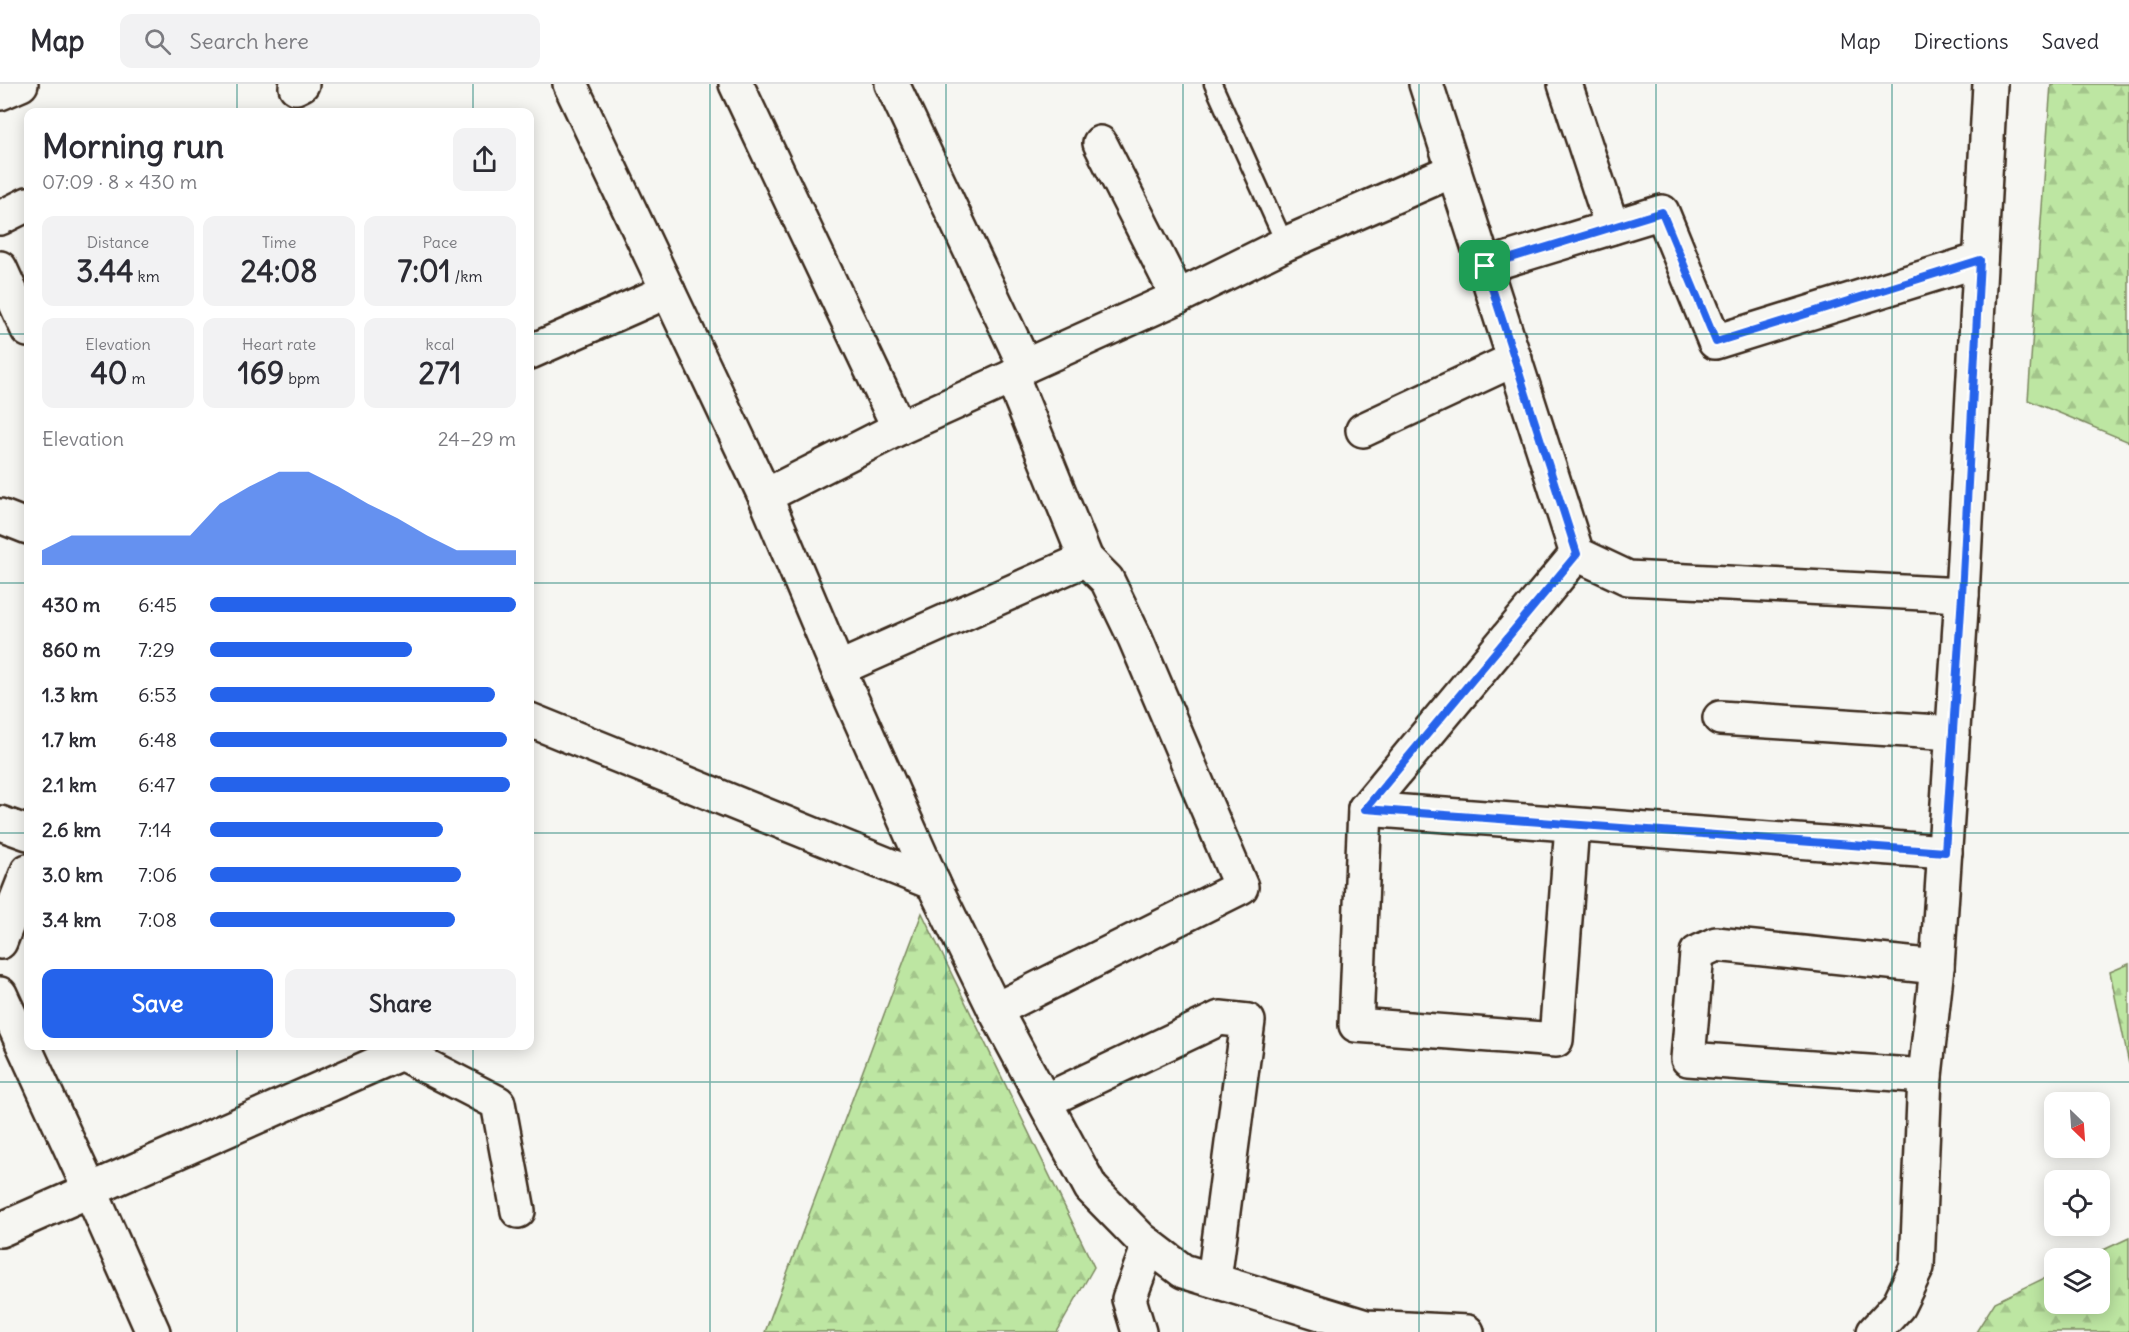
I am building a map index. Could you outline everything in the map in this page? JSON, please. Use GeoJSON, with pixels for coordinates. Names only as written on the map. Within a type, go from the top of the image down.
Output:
{"type":"FeatureCollection","features":[{"type":"Feature","properties":{"kind":"street"},"geometry":{"type":"LineString","coordinates":[[0,93],[21,84]]}},
{"type":"Feature","properties":{"kind":"street"},"geometry":{"type":"LineString","coordinates":[[570,84],[765,496],[838,669],[933,883],[995,1010],[1091,1188],[1149,1245],[1184,1271],[1366,1327],[1467,1332]]}},
{"type":"Feature","properties":{"kind":"street"},"geometry":{"type":"LineString","coordinates":[[736,84],[899,428]]}},
{"type":"Feature","properties":{"kind":"street"},"geometry":{"type":"LineString","coordinates":[[892,84],[1018,372],[1086,559],[1107,580],[1135,638],[1241,887],[995,1010]]}},
{"type":"Feature","properties":{"kind":"street"},"geometry":{"type":"LineString","coordinates":[[1426,84],[1577,554],[1628,578],[1962,595]]}},
{"type":"Feature","properties":{"kind":"street"},"geometry":{"type":"LineString","coordinates":[[1565,84],[1612,227]]}},
{"type":"Feature","properties":{"kind":"street"},"geometry":{"type":"LineString","coordinates":[[1874,1332],[1898,1306],[1917,1267],[1925,1076],[1937,967],[1953,733],[1990,84]]}},
{"type":"Feature","properties":{"kind":"street"},"geometry":{"type":"LineString","coordinates":[[1100,143],[1178,297]]}},
{"type":"Feature","properties":{"kind":"street"},"geometry":{"type":"LineString","coordinates":[[765,496],[899,428],[1178,297],[1285,244],[1454,170]]}},
{"type":"Feature","properties":{"kind":"street"},"geometry":{"type":"LineString","coordinates":[[0,218],[24,206]]}},
{"type":"Feature","properties":{"kind":"street"},"geometry":{"type":"LineString","coordinates":[[1485,266],[1662,212],[1716,342],[1980,260]]}},
{"type":"Feature","properties":{"kind":"street"},"geometry":{"type":"LineString","coordinates":[[0,268],[24,321]]}},
{"type":"Feature","properties":{"kind":"street"},"geometry":{"type":"LineString","coordinates":[[534,350],[668,291]]}},
{"type":"Feature","properties":{"kind":"street"},"geometry":{"type":"LineString","coordinates":[[1363,430],[1515,359]]}},
{"type":"Feature","properties":{"kind":"street"},"geometry":{"type":"LineString","coordinates":[[0,516],[24,525]]}},
{"type":"Feature","properties":{"kind":"street"},"geometry":{"type":"LineString","coordinates":[[1572,825],[1556,1040],[1356,1025],[1365,809],[1577,554]]}},
{"type":"Feature","properties":{"kind":"street"},"geometry":{"type":"LineString","coordinates":[[838,669],[1086,559]]}},
{"type":"Feature","properties":{"kind":"street"},"geometry":{"type":"LineString","coordinates":[[1720,718],[1953,733]]}},
{"type":"Feature","properties":{"kind":"street"},"geometry":{"type":"LineString","coordinates":[[534,722],[933,883]]}},
{"type":"Feature","properties":{"kind":"street"},"geometry":{"type":"LineString","coordinates":[[1365,809],[1945,852]]}},
{"type":"Feature","properties":{"kind":"street"},"geometry":{"type":"LineString","coordinates":[[0,823],[24,832]]}},
{"type":"Feature","properties":{"kind":"street"},"geometry":{"type":"LineString","coordinates":[[0,942],[24,881]]}},
{"type":"Feature","properties":{"kind":"street"},"geometry":{"type":"LineString","coordinates":[[1925,1076],[1688,1059],[1697,953],[1716,944],[1937,967]]}},
{"type":"Feature","properties":{"kind":"street"},"geometry":{"type":"LineString","coordinates":[[0,994],[24,1046]]}},
{"type":"Feature","properties":{"kind":"street"},"geometry":{"type":"LineString","coordinates":[[1044,1101],[1220,1018],[1248,1021],[1214,1280]]}},
{"type":"Feature","properties":{"kind":"street"},"geometry":{"type":"LineString","coordinates":[[26,1050],[153,1332]]}},
{"type":"Feature","properties":{"kind":"street"},"geometry":{"type":"LineString","coordinates":[[0,1230],[401,1053],[498,1103],[518,1211]]}},
{"type":"Feature","properties":{"kind":"street"},"geometry":{"type":"LineString","coordinates":[[1139,1332],[1129,1299],[1149,1245]]}},
{"type":"Feature","properties":{"kind":"lane"},"geometry":{"type":"LineString","coordinates":[[1214,84],[1285,244]]}},
{"type":"Feature","properties":{"kind":"green space"},"geometry":{"type":"Polygon","coordinates":[[[2051,84],[2129,84],[2129,442],[2028,400],[2051,84]]]}},
{"type":"Feature","properties":{"kind":"green space"},"geometry":{"type":"Polygon","coordinates":[[[922,913],[1094,1267],[1057,1332],[765,1332],[922,913]]]}},
{"type":"Feature","properties":{"kind":"green space"},"geometry":{"type":"Polygon","coordinates":[[[2129,964],[2129,1064],[2110,972],[2129,964]]]}},
{"type":"Feature","properties":{"kind":"green space"},"geometry":{"type":"Polygon","coordinates":[[[2129,1238],[2129,1332],[1976,1332],[1995,1302],[2044,1278],[2044,1314],[2110,1314],[2110,1248],[2108,1248],[2129,1238]]]}},
{"type":"Feature","properties":{"kind":"route"},"geometry":{"type":"LineString","coordinates":[[1662,212],[1716,342],[1980,260],[1962,595],[1945,852],[1365,809],[1577,554],[1485,266],[1662,212]]}}]}
